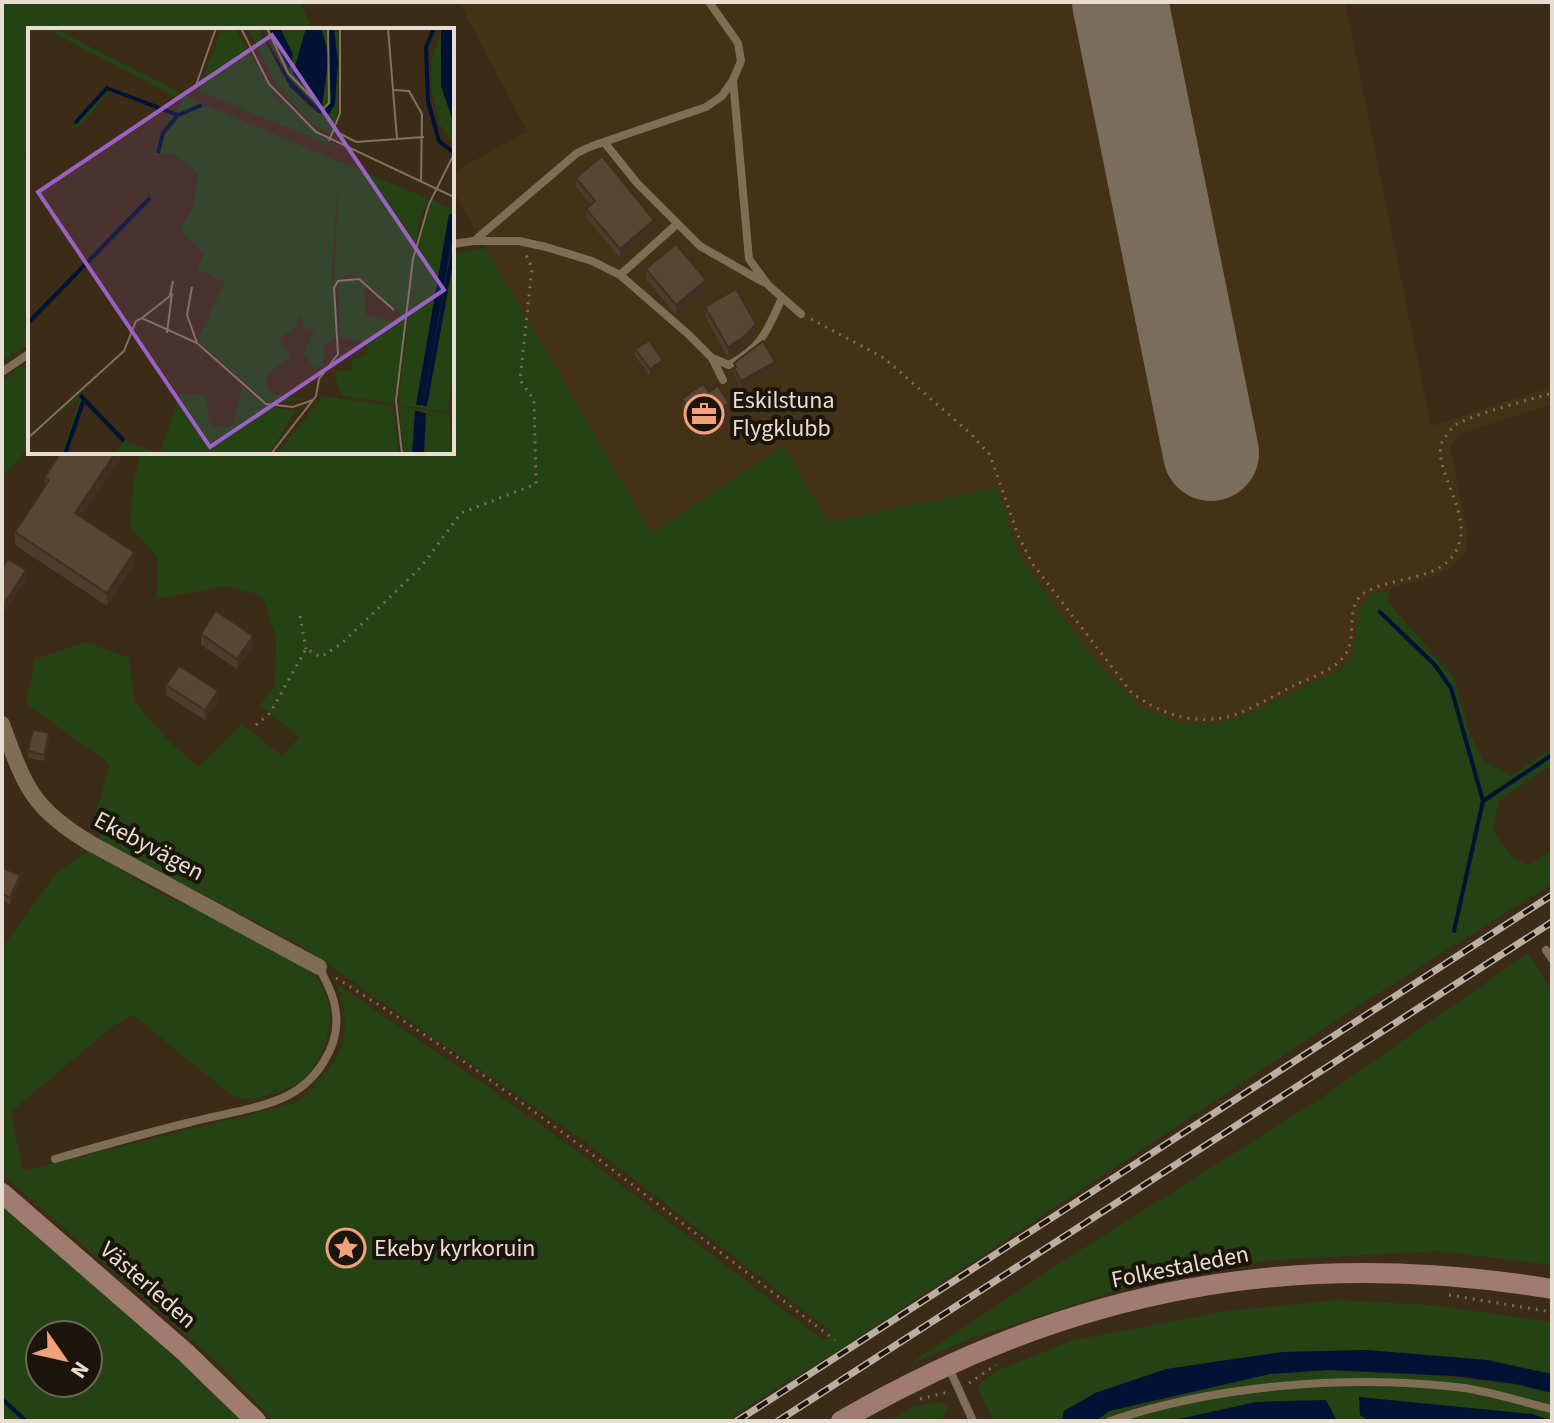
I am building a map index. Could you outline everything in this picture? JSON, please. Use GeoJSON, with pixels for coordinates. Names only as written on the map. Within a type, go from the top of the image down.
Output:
{"type":"FeatureCollection","features":[{"type":"Feature","properties":{"kind":"main road","name":"Västerleden"},"geometry":{"type":"LineString","coordinates":[[2,1193],[185,1352],[256,1421]]}},
{"type":"Feature","properties":{"kind":"main road","name":"Folkestaleden"},"geometry":{"type":"LineString","coordinates":[[841,1421],[947,1364],[1021,1334],[1097,1310],[1183,1289],[1234,1280],[1360,1272],[1446,1274],[1552,1289]]}},
{"type":"Feature","properties":{"kind":"street","name":"Ekebyvägen"},"geometry":{"type":"LineString","coordinates":[[2,724],[34,798],[57,822],[319,967]]}},
{"type":"Feature","properties":{"kind":"lane"},"geometry":{"type":"LineString","coordinates":[[474,241],[566,161],[604,142],[706,107],[722,96],[741,61],[738,43],[709,2]]}},
{"type":"Feature","properties":{"kind":"lane"},"geometry":{"type":"LineString","coordinates":[[733,80],[749,259],[768,285],[801,314]]}},
{"type":"Feature","properties":{"kind":"lane"},"geometry":{"type":"LineString","coordinates":[[604,142],[637,183],[700,246],[768,285]]}},
{"type":"Feature","properties":{"kind":"lane"},"geometry":{"type":"LineString","coordinates":[[620,275],[677,224]]}},
{"type":"Feature","properties":{"kind":"lane"},"geometry":{"type":"LineString","coordinates":[[454,244],[519,241],[592,261],[620,275],[712,358],[723,380]]}},
{"type":"Feature","properties":{"kind":"lane"},"geometry":{"type":"LineString","coordinates":[[712,358],[729,365],[751,353],[766,332],[782,298]]}},
{"type":"Feature","properties":{"kind":"lane"},"geometry":{"type":"LineString","coordinates":[[2,372],[28,354]]}},
{"type":"Feature","properties":{"kind":"lane"},"geometry":{"type":"LineString","coordinates":[[1546,950],[1552,959]]}},
{"type":"Feature","properties":{"kind":"lane"},"geometry":{"type":"LineString","coordinates":[[55,1159],[268,1104],[311,1080],[335,1035],[335,1006],[319,967]]}},
{"type":"Feature","properties":{"kind":"lane"},"geometry":{"type":"LineString","coordinates":[[947,1364],[969,1420]]}},
{"type":"Feature","properties":{"kind":"lane"},"geometry":{"type":"LineString","coordinates":[[1110,1421],[1170,1405],[1259,1389],[1350,1382],[1458,1387],[1552,1409]]}},
{"type":"Feature","properties":{"kind":"path"},"geometry":{"type":"LineString","coordinates":[[306,649],[321,657],[341,644],[421,567],[461,513],[536,484],[534,400],[520,380],[532,268],[519,241]]}},
{"type":"Feature","properties":{"kind":"path"},"geometry":{"type":"LineString","coordinates":[[801,314],[884,358],[971,434],[990,455],[1018,535],[1032,563],[1131,692],[1151,708],[1170,716],[1228,717],[1325,671],[1344,656],[1349,645],[1354,608],[1361,595],[1375,587],[1437,570],[1455,554],[1462,536],[1460,517],[1440,454],[1442,441],[1454,426],[1552,393]]}},
{"type":"Feature","properties":{"kind":"path"},"geometry":{"type":"LineString","coordinates":[[256,725],[270,713],[306,649],[300,616]]}},
{"type":"Feature","properties":{"kind":"path"},"geometry":{"type":"LineString","coordinates":[[319,967],[436,1043],[556,1128],[835,1340]]}},
{"type":"Feature","properties":{"kind":"path"},"geometry":{"type":"LineString","coordinates":[[1442,1294],[1552,1312]]}},
{"type":"Feature","properties":{"kind":"path"},"geometry":{"type":"LineString","coordinates":[[918,1400],[942,1395],[984,1375],[996,1365]]}},
{"type":"Feature","properties":{"kind":"shaded area"},"geometry":{"type":"Polygon","coordinates":[[[459,2],[1345,2],[1431,426],[1552,387],[1552,404],[1460,434],[1450,446],[1468,534],[1466,551],[1454,566],[1435,576],[1371,594],[1352,658],[1336,672],[1239,718],[1213,724],[1178,723],[1141,708],[1101,667],[1056,609],[1018,551],[997,488],[828,522],[784,445],[652,533],[454,192],[454,172],[527,131],[459,2]]]}},
{"type":"Feature","properties":{"kind":"green space"},"geometry":{"type":"Polygon","coordinates":[[[2,2],[300,2],[310,23],[306,28],[28,28],[28,150],[24,155],[28,159],[28,345],[2,361],[2,2]]]}},
{"type":"Feature","properties":{"kind":"green space"},"geometry":{"type":"Polygon","coordinates":[[[486,248],[652,533],[784,445],[828,522],[997,488],[1018,551],[1056,609],[1101,667],[1141,708],[1182,723],[1213,724],[1239,718],[1336,672],[1352,658],[1360,608],[1371,594],[1390,589],[1387,601],[1454,678],[1470,734],[1483,760],[1511,776],[1552,748],[1552,765],[1499,800],[1493,831],[1511,856],[1528,865],[1552,851],[1552,884],[1355,1008],[839,1350],[724,1421],[273,1421],[220,1365],[2,1174],[2,943],[5,944],[57,872],[90,850],[152,889],[258,936],[297,960],[322,986],[330,1015],[329,1030],[319,1058],[300,1082],[248,1100],[232,1096],[133,1015],[113,1026],[11,1112],[23,1171],[296,1103],[331,1064],[343,1041],[345,1015],[337,984],[573,1148],[823,1340],[834,1334],[585,1142],[298,944],[101,842],[95,815],[110,764],[26,704],[35,659],[86,642],[129,658],[134,701],[168,740],[198,767],[242,724],[282,756],[299,737],[260,705],[275,685],[276,637],[262,596],[227,586],[156,599],[158,557],[130,527],[134,479],[140,454],[454,454],[454,254],[486,248]]]}},
{"type":"Feature","properties":{"kind":"green space"},"geometry":{"type":"Polygon","coordinates":[[[28,362],[28,445],[20,459],[2,476],[2,383],[28,362]]]}},
{"type":"Feature","properties":{"kind":"green space"},"geometry":{"type":"Polygon","coordinates":[[[1528,953],[1552,991],[1552,1265],[1438,1251],[1276,1260],[1169,1273],[973,1338],[908,1365],[1060,1263],[1321,1098],[1528,953]]]}},
{"type":"Feature","properties":{"kind":"green space"},"geometry":{"type":"Polygon","coordinates":[[[2,1206],[203,1380],[242,1421],[2,1421],[2,1206]]]}},
{"type":"Feature","properties":{"kind":"green space"},"geometry":{"type":"Polygon","coordinates":[[[1337,1300],[1433,1305],[1552,1322],[1552,1374],[1487,1360],[1367,1350],[1283,1352],[1166,1369],[1064,1411],[1062,1421],[994,1421],[978,1389],[981,1382],[996,1371],[1074,1340],[1227,1311],[1337,1300]]]}},
{"type":"Feature","properties":{"kind":"green space"},"geometry":{"type":"Polygon","coordinates":[[[1329,1370],[1469,1379],[1552,1393],[1552,1419],[1532,1414],[1359,1397],[1360,1415],[1369,1421],[1337,1421],[1326,1400],[1256,1402],[1170,1421],[1096,1421],[1109,1411],[1270,1374],[1329,1370]]]}},
{"type":"Feature","properties":{"kind":"green space"},"geometry":{"type":"Polygon","coordinates":[[[940,1402],[949,1407],[941,1421],[928,1418],[923,1421],[888,1421],[915,1406],[940,1402]]]}},
{"type":"Feature","properties":{"kind":"water"},"geometry":{"type":"Polygon","coordinates":[[[1367,1350],[1487,1360],[1552,1374],[1552,1393],[1516,1384],[1455,1376],[1329,1370],[1270,1374],[1109,1411],[1096,1421],[1062,1421],[1064,1411],[1095,1393],[1166,1369],[1283,1352],[1367,1350]]]}},
{"type":"Feature","properties":{"kind":"water"},"geometry":{"type":"Polygon","coordinates":[[[1359,1397],[1532,1414],[1552,1421],[1369,1421],[1360,1415],[1359,1397]]]}},
{"type":"Feature","properties":{"kind":"water"},"geometry":{"type":"Polygon","coordinates":[[[1326,1400],[1337,1421],[1170,1421],[1256,1402],[1326,1400]]]}},
{"type":"Feature","properties":{"kind":"building"},"geometry":{"type":"Polygon","coordinates":[[[602,156],[654,220],[620,249],[586,209],[595,201],[576,178],[602,156]]]}},
{"type":"Feature","properties":{"kind":"building"},"geometry":{"type":"Polygon","coordinates":[[[676,244],[706,280],[676,305],[646,269],[676,244]]]}},
{"type":"Feature","properties":{"kind":"building"},"geometry":{"type":"Polygon","coordinates":[[[736,289],[756,324],[728,347],[705,307],[736,289]]]}},
{"type":"Feature","properties":{"kind":"building"},"geometry":{"type":"Polygon","coordinates":[[[649,341],[663,360],[650,369],[635,349],[649,341]]]}},
{"type":"Feature","properties":{"kind":"building"},"geometry":{"type":"Polygon","coordinates":[[[763,341],[775,362],[741,381],[734,363],[763,341]]]}},
{"type":"Feature","properties":{"kind":"building"},"geometry":{"type":"Polygon","coordinates":[[[703,384],[709,392],[718,386],[729,403],[700,424],[682,399],[703,384]]]}},
{"type":"Feature","properties":{"kind":"building"},"geometry":{"type":"Polygon","coordinates":[[[60,454],[115,454],[75,513],[134,552],[107,593],[15,532],[49,480],[45,477],[60,454]]]}},
{"type":"Feature","properties":{"kind":"building"},"geometry":{"type":"Polygon","coordinates":[[[8,559],[26,570],[2,607],[2,568],[8,559]]]}},
{"type":"Feature","properties":{"kind":"building"},"geometry":{"type":"Polygon","coordinates":[[[216,611],[253,636],[237,659],[201,634],[216,611]]]}},
{"type":"Feature","properties":{"kind":"building"},"geometry":{"type":"Polygon","coordinates":[[[179,666],[218,691],[205,710],[166,685],[179,666]]]}},
{"type":"Feature","properties":{"kind":"building"},"geometry":{"type":"Polygon","coordinates":[[[33,730],[49,733],[44,755],[28,751],[33,730]]]}},
{"type":"Feature","properties":{"kind":"building"},"geometry":{"type":"Polygon","coordinates":[[[2,868],[20,875],[10,898],[2,894],[2,868]]]}},
{"type":"Feature","properties":{"kind":"waterway"},"geometry":{"type":"LineString","coordinates":[[1380,612],[1434,664],[1451,688],[1483,801]]}},
{"type":"Feature","properties":{"kind":"waterway"},"geometry":{"type":"LineString","coordinates":[[1454,931],[1483,801],[1552,755]]}},
{"type":"Feature","properties":{"kind":"waterway"},"geometry":{"type":"LineString","coordinates":[[2,1399],[26,1421]]}},
{"type":"Feature","properties":{"kind":"runway"},"geometry":{"type":"LineString","coordinates":[[1120,2],[1211,453]]}},
{"type":"Feature","properties":{"kind":"railway"},"geometry":{"type":"LineString","coordinates":[[737,1421],[1552,895]]}},
{"type":"Feature","properties":{"kind":"railway"},"geometry":{"type":"LineString","coordinates":[[778,1421],[1552,922]]}},
{"type":"Feature","properties":{"kind":"place","name":"Eskilstuna Flygklubb"},"geometry":{"type":"Point","coordinates":[704,414]}},
{"type":"Feature","properties":{"kind":"place","name":"Ekeby kyrkoruin"},"geometry":{"type":"Point","coordinates":[346,1248]}}]}
